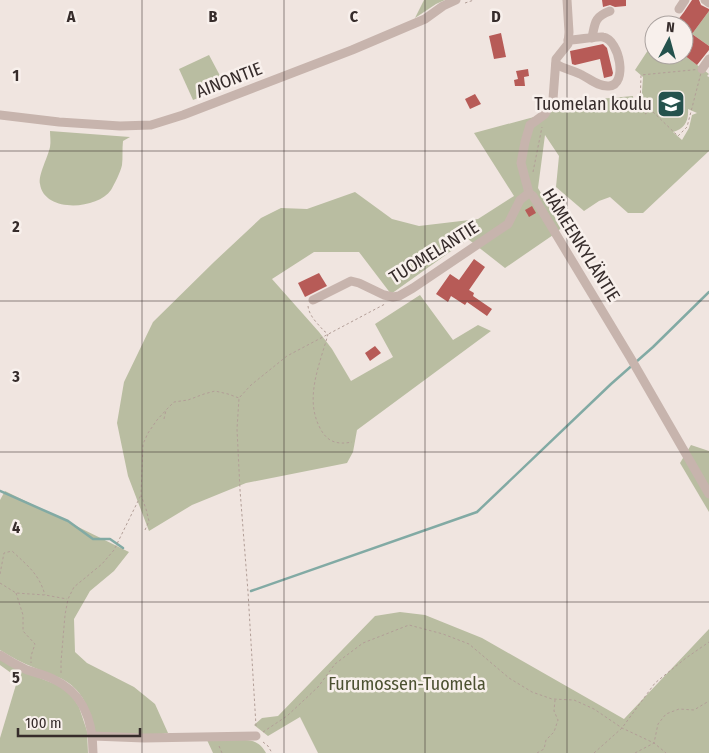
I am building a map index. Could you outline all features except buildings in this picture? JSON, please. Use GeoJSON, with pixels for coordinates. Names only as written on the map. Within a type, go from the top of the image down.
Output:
{"type":"FeatureCollection","features":[{"type":"Feature","properties":{"kind":"street","name":"AINONTIE"},"geometry":{"type":"LineString","coordinates":[[0,115],[60,122],[134,126],[151,125],[183,115],[352,50],[425,18],[456,0]]}},
{"type":"Feature","properties":{"kind":"street","name":"HÄMEENKYLÄNTIE"},"geometry":{"type":"LineString","coordinates":[[568,0],[568,44],[556,59],[553,99],[545,114],[530,126],[525,142],[521,163],[529,192],[551,225],[630,357],[709,494]]}},
{"type":"Feature","properties":{"kind":"street"},"geometry":{"type":"LineString","coordinates":[[679,9],[685,0]]}},
{"type":"Feature","properties":{"kind":"street"},"geometry":{"type":"LineString","coordinates":[[704,0],[709,3]]}},
{"type":"Feature","properties":{"kind":"street"},"geometry":{"type":"LineString","coordinates":[[592,38],[595,22],[601,14],[610,11]]}},
{"type":"Feature","properties":{"kind":"street"},"geometry":{"type":"LineString","coordinates":[[556,64],[564,69],[578,73],[599,85],[609,86],[615,84],[619,79],[620,68],[616,48],[610,40],[603,37],[568,40]]}},
{"type":"Feature","properties":{"kind":"street"},"geometry":{"type":"LineString","coordinates":[[702,69],[709,59]]}},
{"type":"Feature","properties":{"kind":"street","name":"TUOMELANTIE"},"geometry":{"type":"LineString","coordinates":[[313,300],[351,281],[384,296],[398,296],[413,288],[508,224],[520,200],[529,192]]}},
{"type":"Feature","properties":{"kind":"street"},"geometry":{"type":"LineString","coordinates":[[0,655],[12,663],[54,679],[75,693],[83,705],[89,721],[93,736],[93,753]]}},
{"type":"Feature","properties":{"kind":"street"},"geometry":{"type":"LineString","coordinates":[[93,736],[144,738],[256,736]]}},
{"type":"Feature","properties":{"kind":"path"},"geometry":{"type":"LineString","coordinates":[[702,69],[687,127],[678,136],[651,110],[645,114],[640,107],[641,75],[702,69]]}},
{"type":"Feature","properties":{"kind":"path"},"geometry":{"type":"LineString","coordinates":[[217,81],[214,87],[221,100]]}},
{"type":"Feature","properties":{"kind":"path"},"geometry":{"type":"LineString","coordinates":[[533,173],[545,114]]}},
{"type":"Feature","properties":{"kind":"path"},"geometry":{"type":"LineString","coordinates":[[272,753],[268,746],[256,736],[237,438],[239,398],[251,385],[287,356],[398,296]]}},
{"type":"Feature","properties":{"kind":"path"},"geometry":{"type":"LineString","coordinates":[[313,300],[309,303],[308,310],[324,331],[328,333]]}},
{"type":"Feature","properties":{"kind":"path"},"geometry":{"type":"LineString","coordinates":[[328,333],[317,369],[312,408],[324,436],[334,442],[352,442]]}},
{"type":"Feature","properties":{"kind":"path"},"geometry":{"type":"LineString","coordinates":[[145,530],[149,521],[141,495],[143,444],[157,420],[174,402],[188,400],[215,391],[239,398]]}},
{"type":"Feature","properties":{"kind":"path"},"geometry":{"type":"LineString","coordinates":[[164,420],[166,410]]}},
{"type":"Feature","properties":{"kind":"path"},"geometry":{"type":"LineString","coordinates":[[61,684],[61,662],[68,599],[74,586],[102,564],[114,550],[141,495]]}},
{"type":"Feature","properties":{"kind":"path"},"geometry":{"type":"LineString","coordinates":[[0,574],[4,554],[12,551],[30,567],[42,583],[45,595]]}},
{"type":"Feature","properties":{"kind":"path"},"geometry":{"type":"LineString","coordinates":[[0,583],[16,593],[68,599]]}},
{"type":"Feature","properties":{"kind":"path"},"geometry":{"type":"LineString","coordinates":[[16,593],[23,615],[22,631],[34,644],[31,656],[31,671]]}},
{"type":"Feature","properties":{"kind":"path"},"geometry":{"type":"LineString","coordinates":[[256,736],[287,716],[318,687],[335,664],[363,643],[409,625],[443,634],[469,644],[509,678],[532,692],[556,699],[574,700],[594,709],[622,728],[654,743],[666,753]]}},
{"type":"Feature","properties":{"kind":"path"},"geometry":{"type":"LineString","coordinates":[[594,753],[622,728],[655,683],[709,642]]}},
{"type":"Feature","properties":{"kind":"path"},"geometry":{"type":"LineString","coordinates":[[537,753],[544,749],[546,740],[554,732],[558,720],[554,711],[556,699]]}},
{"type":"Feature","properties":{"kind":"path"},"geometry":{"type":"LineString","coordinates":[[654,743],[658,724],[666,714],[680,709],[694,710],[709,701]]}},
{"type":"Feature","properties":{"kind":"path"},"geometry":{"type":"LineString","coordinates":[[635,753],[654,743]]}},
{"type":"Feature","properties":{"kind":"green space"},"geometry":{"type":"Polygon","coordinates":[[[424,0],[445,0],[415,18],[424,0]]]}},
{"type":"Feature","properties":{"kind":"green space"},"geometry":{"type":"Polygon","coordinates":[[[709,11],[709,46],[694,35],[694,31],[709,11]]]}},
{"type":"Feature","properties":{"kind":"green space"},"geometry":{"type":"Polygon","coordinates":[[[209,55],[226,87],[193,100],[179,69],[209,55]]]}},
{"type":"Feature","properties":{"kind":"green space"},"geometry":{"type":"Polygon","coordinates":[[[644,56],[644,65],[694,65],[694,63],[709,74],[707,76],[709,77],[709,151],[643,213],[628,213],[610,197],[599,201],[584,211],[556,187],[559,156],[545,135],[538,188],[561,228],[505,268],[468,239],[391,294],[359,252],[314,252],[272,279],[319,332],[332,349],[351,381],[393,357],[375,324],[420,295],[453,340],[478,325],[491,331],[357,430],[353,452],[347,463],[246,483],[192,505],[149,531],[128,476],[117,423],[124,382],[153,322],[261,218],[281,208],[307,209],[355,192],[392,219],[419,226],[478,219],[514,196],[474,133],[545,114],[576,101],[633,96],[634,112],[641,107],[643,77],[635,70],[644,56]],[[688,109],[688,117],[685,124],[673,132],[682,140],[689,128],[692,115],[697,113],[688,109]]]}},
{"type":"Feature","properties":{"kind":"green space"},"geometry":{"type":"Polygon","coordinates":[[[50,131],[130,137],[123,141],[121,168],[111,190],[104,197],[83,205],[72,205],[61,204],[51,200],[44,193],[40,180],[50,147],[50,131]]]}},
{"type":"Feature","properties":{"kind":"green space"},"geometry":{"type":"Polygon","coordinates":[[[691,445],[709,451],[709,512],[680,463],[691,445]]]}},
{"type":"Feature","properties":{"kind":"green space"},"geometry":{"type":"Polygon","coordinates":[[[5,491],[129,552],[114,571],[90,591],[74,619],[75,652],[87,663],[134,687],[155,704],[168,733],[155,735],[95,733],[87,707],[75,688],[59,678],[26,664],[0,650],[0,500],[5,491]]]}},
{"type":"Feature","properties":{"kind":"green space","name":"Furumossen-Tuomela"},"geometry":{"type":"Polygon","coordinates":[[[400,612],[425,615],[482,638],[624,719],[709,629],[709,753],[318,753],[300,717],[268,736],[254,725],[262,718],[278,716],[375,616],[400,612]]]}},
{"type":"Feature","properties":{"kind":"green space"},"geometry":{"type":"Polygon","coordinates":[[[0,659],[22,671],[60,686],[72,696],[79,707],[87,731],[88,753],[0,753],[0,738],[18,678],[0,665],[0,659]]]}},
{"type":"Feature","properties":{"kind":"green space"},"geometry":{"type":"Polygon","coordinates":[[[207,740],[251,741],[260,745],[266,753],[213,753],[207,740]]]}},
{"type":"Feature","properties":{"kind":"waterway"},"geometry":{"type":"LineString","coordinates":[[251,591],[477,512],[709,292]]}},
{"type":"Feature","properties":{"kind":"waterway"},"geometry":{"type":"LineString","coordinates":[[0,491],[68,521],[93,539],[110,539],[123,548]]}},
{"type":"Feature","properties":{"kind":"place","name":"Tuomelan koulu"},"geometry":{"type":"Point","coordinates":[671,104]}}]}
